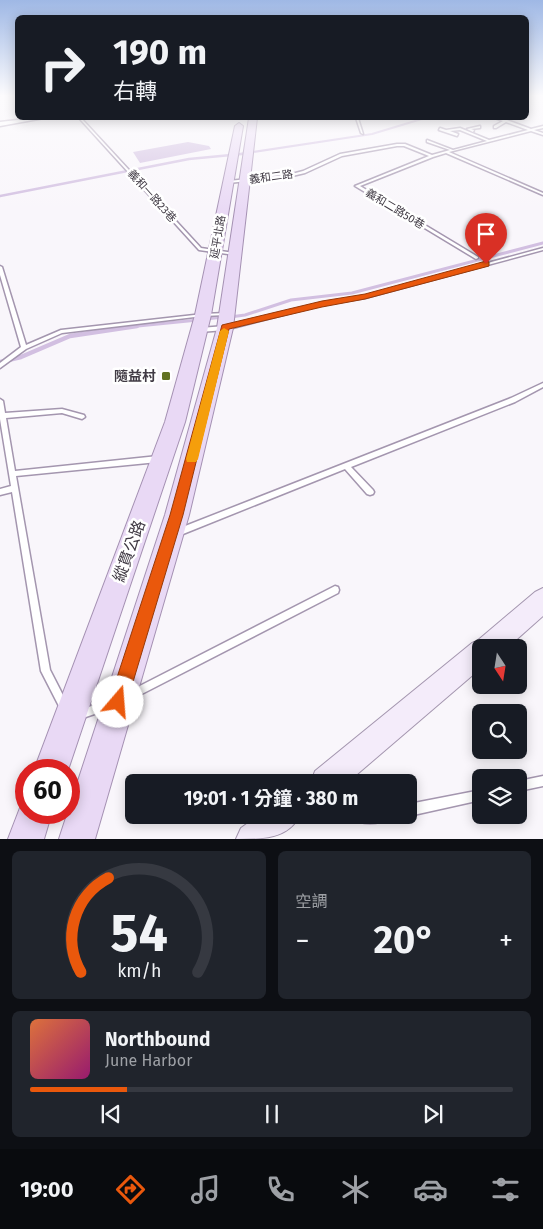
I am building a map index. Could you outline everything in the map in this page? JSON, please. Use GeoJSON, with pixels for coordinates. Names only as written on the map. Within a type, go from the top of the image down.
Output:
{"type":"FeatureCollection","features":[{"type":"Feature","properties":{"kind":"main road","name":"延平北路"},"geometry":{"type":"LineString","coordinates":[[214,322],[216,252],[237,135]]}},
{"type":"Feature","properties":{"kind":"main road","name":"延平北路"},"geometry":{"type":"LineString","coordinates":[[214,322],[234,254],[251,135]]}},
{"type":"Feature","properties":{"kind":"main road","name":"縱貫公路"},"geometry":{"type":"LineString","coordinates":[[55,759],[175,422],[214,322]]}},
{"type":"Feature","properties":{"kind":"main road"},"geometry":{"type":"LineString","coordinates":[[77,839],[171,534],[202,422],[214,322]]}},
{"type":"Feature","properties":{"kind":"main road"},"geometry":{"type":"LineString","coordinates":[[175,422],[202,422]]}},
{"type":"Feature","properties":{"kind":"main road"},"geometry":{"type":"LineString","coordinates":[[26,839],[31,824]]}},
{"type":"Feature","properties":{"kind":"street"},"geometry":{"type":"LineString","coordinates":[[498,639],[543,600]]}},
{"type":"Feature","properties":{"kind":"street"},"geometry":{"type":"LineString","coordinates":[[336,774],[472,660]]}},
{"type":"Feature","properties":{"kind":"street"},"geometry":{"type":"LineString","coordinates":[[252,839],[273,824]]}},
{"type":"Feature","properties":{"kind":"lane","name":"義和一路23巷"},"geometry":{"type":"LineString","coordinates":[[96,135],[200,249],[234,254]]}},
{"type":"Feature","properties":{"kind":"lane"},"geometry":{"type":"LineString","coordinates":[[476,135],[488,140]]}},
{"type":"Feature","properties":{"kind":"lane"},"geometry":{"type":"LineString","coordinates":[[483,135],[493,139]]}},
{"type":"Feature","properties":{"kind":"lane"},"geometry":{"type":"LineString","coordinates":[[432,156],[509,135]]}},
{"type":"Feature","properties":{"kind":"lane"},"geometry":{"type":"LineString","coordinates":[[513,138],[527,135]]}},
{"type":"Feature","properties":{"kind":"lane"},"geometry":{"type":"LineString","coordinates":[[428,141],[452,150]]}},
{"type":"Feature","properties":{"kind":"lane","name":"義和二路"},"geometry":{"type":"LineString","coordinates":[[228,182],[288,176],[304,172],[341,155],[397,145],[404,145],[432,156]]}},
{"type":"Feature","properties":{"kind":"lane"},"geometry":{"type":"LineString","coordinates":[[446,152],[543,194]]}},
{"type":"Feature","properties":{"kind":"lane","name":"義和二路50巷"},"geometry":{"type":"LineString","coordinates":[[432,156],[357,186],[476,258]]}},
{"type":"Feature","properties":{"kind":"lane"},"geometry":{"type":"LineString","coordinates":[[1,365],[12,355],[24,348],[61,332],[214,322],[365,297],[543,249]]}},
{"type":"Feature","properties":{"kind":"lane"},"geometry":{"type":"LineString","coordinates":[[0,267],[24,348]]}},
{"type":"Feature","properties":{"kind":"lane"},"geometry":{"type":"LineString","coordinates":[[171,534],[513,400],[543,385]]}},
{"type":"Feature","properties":{"kind":"lane"},"geometry":{"type":"LineString","coordinates":[[0,401],[3,416],[2,426],[46,672],[70,718],[118,702],[335,590]]}},
{"type":"Feature","properties":{"kind":"lane"},"geometry":{"type":"LineString","coordinates":[[3,416],[62,411],[82,417]]}},
{"type":"Feature","properties":{"kind":"lane"},"geometry":{"type":"LineString","coordinates":[[12,474],[162,459]]}},
{"type":"Feature","properties":{"kind":"lane"},"geometry":{"type":"LineString","coordinates":[[346,466],[370,492]]}},
{"type":"Feature","properties":{"kind":"lane"},"geometry":{"type":"LineString","coordinates":[[0,492],[14,488]]}},
{"type":"Feature","properties":{"kind":"lane"},"geometry":{"type":"LineString","coordinates":[[527,784],[543,781]]}},
{"type":"Feature","properties":{"kind":"lane"},"geometry":{"type":"LineString","coordinates":[[417,808],[472,796]]}},
{"type":"Feature","properties":{"kind":"shaded area"},"geometry":{"type":"Polygon","coordinates":[[[188,142],[209,146],[211,149],[140,163],[133,152],[188,142]]]}},
{"type":"Feature","properties":{"kind":"waterway"},"geometry":{"type":"LineString","coordinates":[[240,154],[364,135]]}},
{"type":"Feature","properties":{"kind":"waterway"},"geometry":{"type":"LineString","coordinates":[[0,196],[189,159],[252,153]]}},
{"type":"Feature","properties":{"kind":"waterway"},"geometry":{"type":"LineString","coordinates":[[230,317],[245,315],[291,300],[352,293],[543,243]]}},
{"type":"Feature","properties":{"kind":"waterway"},"geometry":{"type":"LineString","coordinates":[[206,319],[223,317]]}},
{"type":"Feature","properties":{"kind":"waterway"},"geometry":{"type":"LineString","coordinates":[[135,326],[198,320]]}},
{"type":"Feature","properties":{"kind":"waterway"},"geometry":{"type":"LineString","coordinates":[[0,362],[21,357],[70,336],[135,326]]}},
{"type":"Feature","properties":{"kind":"waterway"},"geometry":{"type":"LineString","coordinates":[[128,327],[135,326]]}},
{"type":"Feature","properties":{"kind":"slow traffic"},"geometry":{"type":"LineString","coordinates":[[192,459],[224,331]]}},
{"type":"Feature","properties":{"kind":"place","name":"隨益村"},"geometry":{"type":"Point","coordinates":[166,376]}},
{"type":"Feature","properties":{"kind":"route"},"geometry":{"type":"LineString","coordinates":[[118,702],[177,515],[225,328],[322,304],[365,297],[486,264]]}}]}
